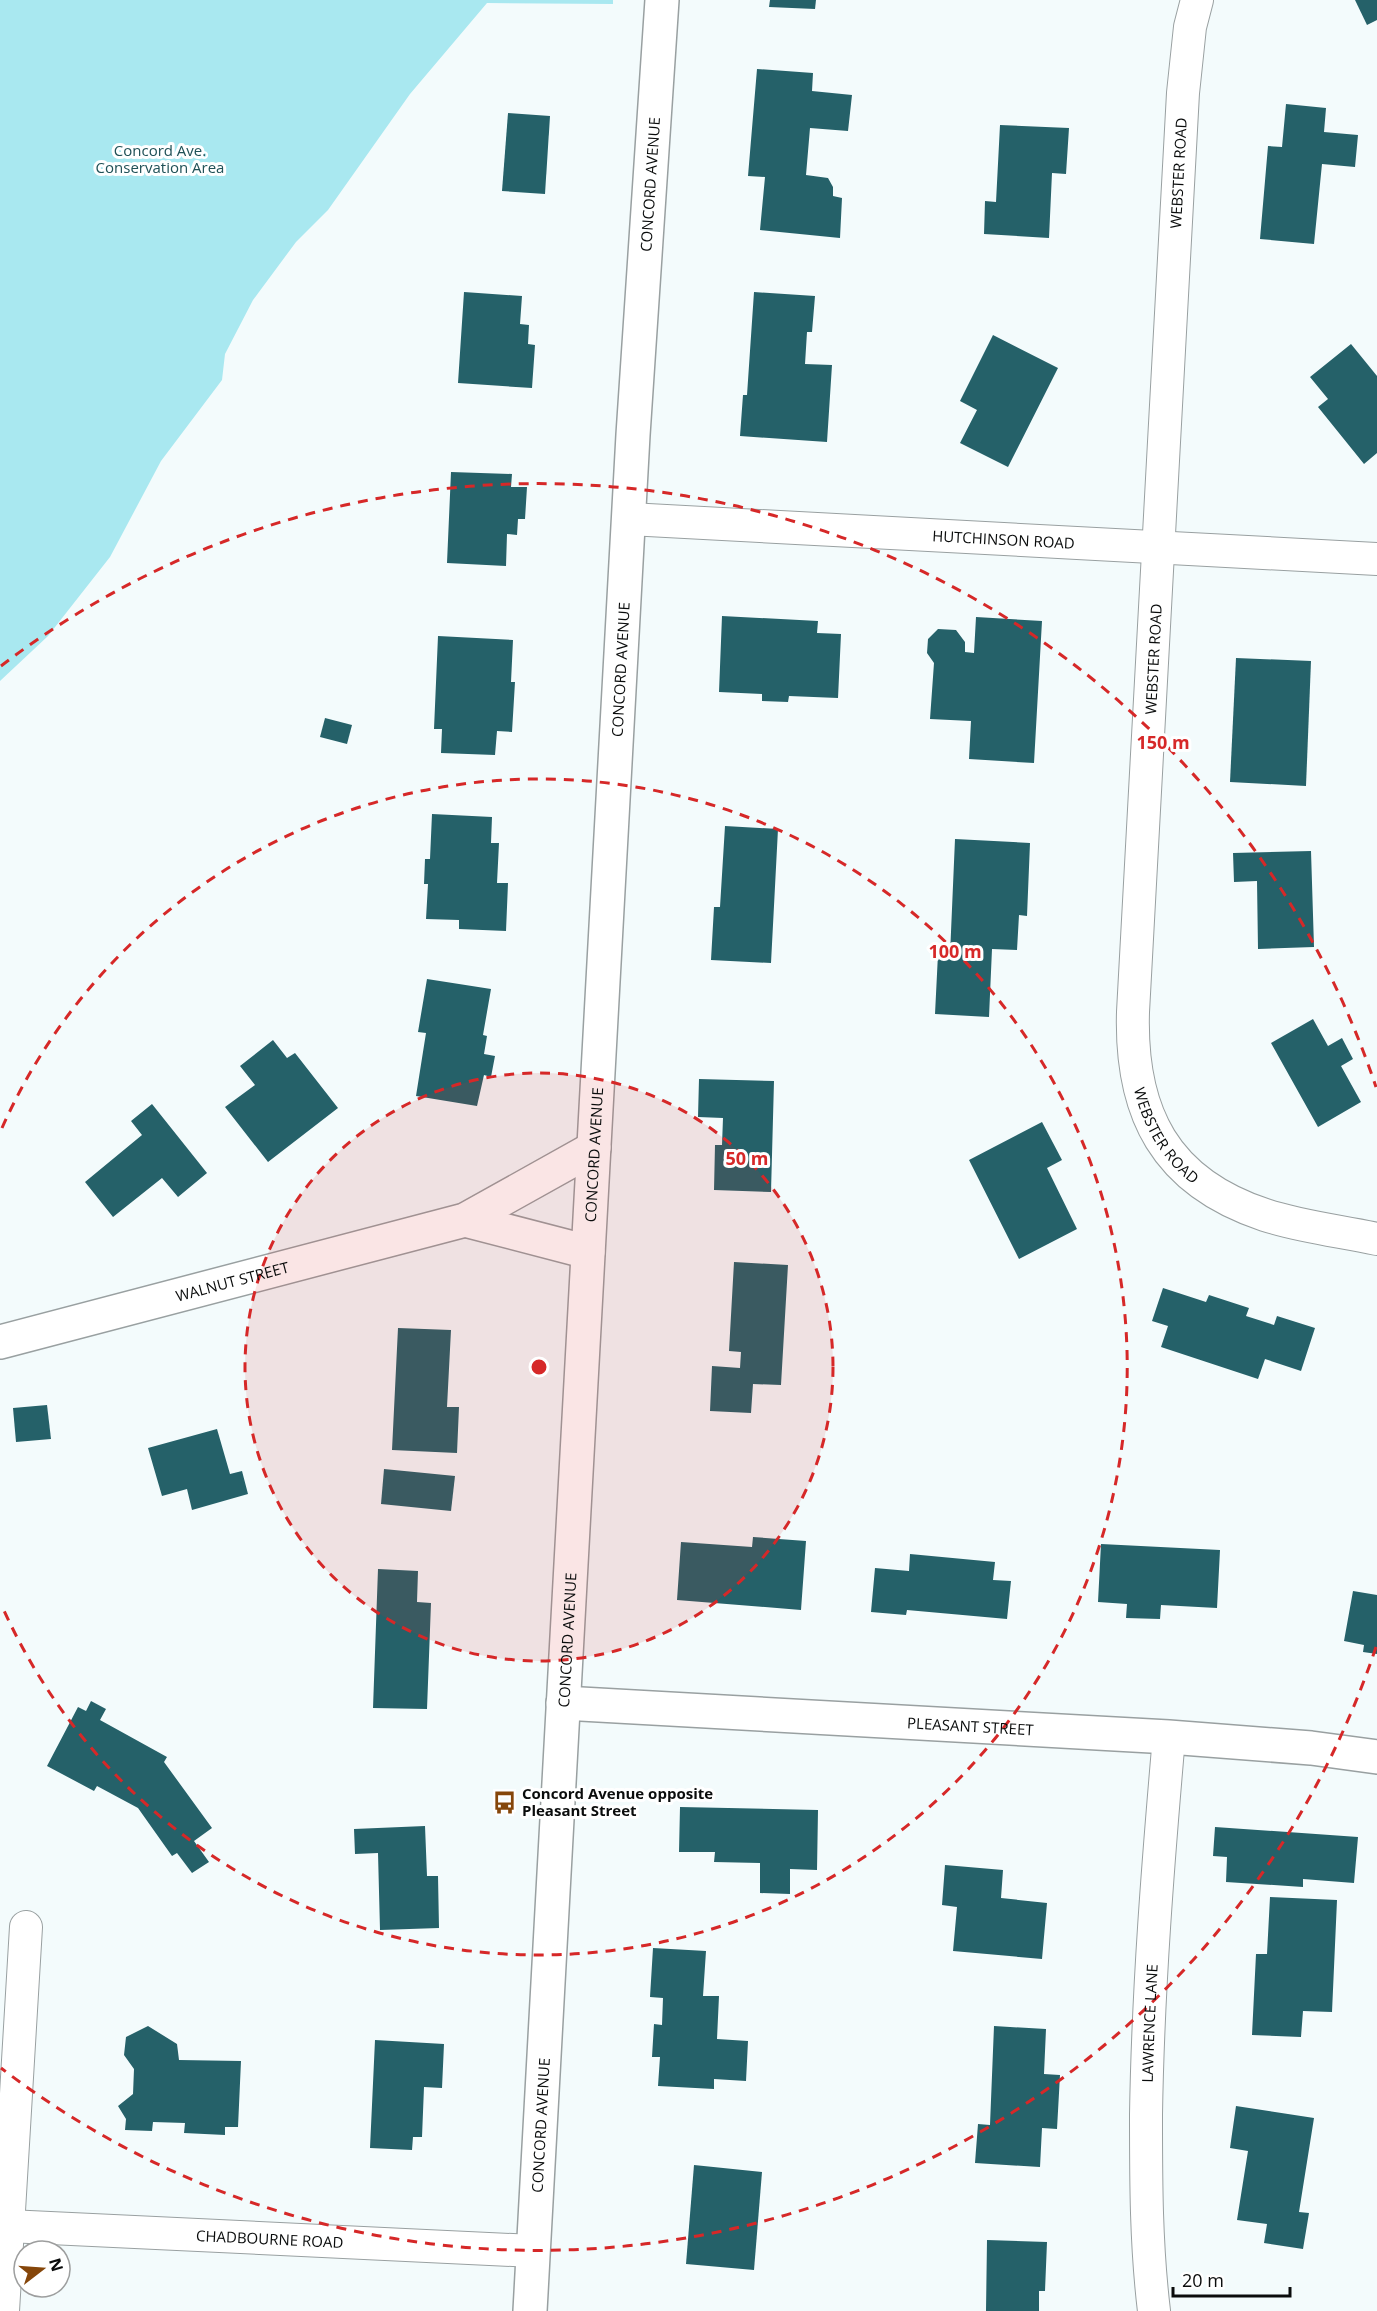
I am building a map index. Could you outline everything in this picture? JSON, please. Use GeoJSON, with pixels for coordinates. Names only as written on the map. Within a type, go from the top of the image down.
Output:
{"type":"FeatureCollection","features":[{"type":"Feature","properties":{"kind":"main road","name":"CONCORD AVENUE"},"geometry":{"type":"LineString","coordinates":[[530,2311],[629,519],[662,0]]}},
{"type":"Feature","properties":{"kind":"main road","name":"WALNUT STREET"},"geometry":{"type":"LineString","coordinates":[[0,1342],[465,1220],[594,1148]]}},
{"type":"Feature","properties":{"kind":"main road","name":"WALNUT STREET"},"geometry":{"type":"LineString","coordinates":[[465,1220],[588,1252]]}},
{"type":"Feature","properties":{"kind":"main road","name":"PLEASANT STREET"},"geometry":{"type":"LineString","coordinates":[[563,1703],[1169,1737],[1302,1747],[1377,1757]]}},
{"type":"Feature","properties":{"kind":"street","name":"WEBSTER ROAD"},"geometry":{"type":"LineString","coordinates":[[1197,0],[1190,27],[1183,93],[1158,548],[1132,1038],[1139,1090],[1154,1131],[1176,1160],[1200,1182],[1229,1200],[1284,1220],[1377,1239]]}},
{"type":"Feature","properties":{"kind":"street","name":"HUTCHINSON ROAD"},"geometry":{"type":"LineString","coordinates":[[629,519],[1377,560]]}},
{"type":"Feature","properties":{"kind":"street","name":"LAWRENCE LANE"},"geometry":{"type":"LineString","coordinates":[[1154,2311],[1146,2222],[1147,2056],[1151,1958],[1169,1737]]}},
{"type":"Feature","properties":{"kind":"street"},"geometry":{"type":"LineString","coordinates":[[3,2311],[26,1927]]}},
{"type":"Feature","properties":{"kind":"street","name":"CHADBOURNE ROAD"},"geometry":{"type":"LineString","coordinates":[[8,2226],[533,2251]]}},
{"type":"Feature","properties":{"kind":"green space","name":"Concord Ave. Conservation Area"},"geometry":{"type":"Polygon","coordinates":[[[0,0],[613,0],[613,4],[487,3],[410,94],[328,210],[296,242],[253,300],[225,354],[222,380],[161,461],[110,557],[48,636],[0,681],[0,0]]]}},
{"type":"Feature","properties":{"kind":"building"},"geometry":{"type":"Polygon","coordinates":[[[770,0],[816,0],[815,9],[769,7],[770,0]]]}},
{"type":"Feature","properties":{"kind":"building"},"geometry":{"type":"Polygon","coordinates":[[[1355,0],[1377,0],[1377,20],[1367,25],[1355,0]]]}},
{"type":"Feature","properties":{"kind":"building"},"geometry":{"type":"Polygon","coordinates":[[[757,69],[813,73],[812,91],[852,95],[848,131],[810,128],[806,175],[828,178],[833,187],[833,196],[842,198],[840,238],[760,230],[765,177],[748,176],[757,69]]]}},
{"type":"Feature","properties":{"kind":"building"},"geometry":{"type":"Polygon","coordinates":[[[1286,104],[1326,108],[1324,132],[1358,135],[1355,167],[1322,164],[1314,244],[1260,239],[1268,146],[1282,147],[1286,104]]]}},
{"type":"Feature","properties":{"kind":"building"},"geometry":{"type":"Polygon","coordinates":[[[508,113],[550,116],[545,194],[502,191],[508,113]]]}},
{"type":"Feature","properties":{"kind":"building"},"geometry":{"type":"Polygon","coordinates":[[[1000,125],[1069,128],[1066,174],[1052,173],[1049,238],[984,234],[985,201],[996,202],[1000,125]]]}},
{"type":"Feature","properties":{"kind":"building"},"geometry":{"type":"Polygon","coordinates":[[[464,292],[522,296],[520,324],[529,325],[528,344],[535,345],[532,388],[458,383],[464,292]]]}},
{"type":"Feature","properties":{"kind":"building"},"geometry":{"type":"Polygon","coordinates":[[[754,292],[815,296],[812,332],[807,332],[805,364],[832,365],[827,442],[740,436],[743,395],[747,395],[754,292]]]}},
{"type":"Feature","properties":{"kind":"building"},"geometry":{"type":"Polygon","coordinates":[[[993,335],[1058,368],[1008,467],[960,443],[977,410],[960,401],[993,335]]]}},
{"type":"Feature","properties":{"kind":"building"},"geometry":{"type":"Polygon","coordinates":[[[1351,344],[1377,376],[1377,453],[1364,464],[1318,407],[1328,399],[1310,377],[1351,344]]]}},
{"type":"Feature","properties":{"kind":"building"},"geometry":{"type":"Polygon","coordinates":[[[451,472],[512,474],[511,487],[527,487],[525,519],[518,519],[517,535],[507,534],[506,566],[447,563],[451,472]]]}},
{"type":"Feature","properties":{"kind":"building"},"geometry":{"type":"Polygon","coordinates":[[[722,616],[818,621],[817,633],[841,634],[838,698],[789,696],[788,702],[762,701],[762,694],[719,692],[722,616]]]}},
{"type":"Feature","properties":{"kind":"building"},"geometry":{"type":"Polygon","coordinates":[[[976,617],[1042,621],[1034,763],[969,759],[971,721],[930,719],[934,663],[927,653],[928,639],[938,629],[956,630],[965,642],[965,652],[974,653],[976,617]]]}},
{"type":"Feature","properties":{"kind":"building"},"geometry":{"type":"Polygon","coordinates":[[[438,636],[513,640],[511,682],[515,682],[512,732],[497,731],[495,755],[441,753],[442,729],[434,729],[438,636]]]}},
{"type":"Feature","properties":{"kind":"building"},"geometry":{"type":"Polygon","coordinates":[[[1236,658],[1311,661],[1306,786],[1230,782],[1236,658]]]}},
{"type":"Feature","properties":{"kind":"building"},"geometry":{"type":"Polygon","coordinates":[[[325,718],[352,725],[347,744],[320,737],[325,718]]]}},
{"type":"Feature","properties":{"kind":"building"},"geometry":{"type":"Polygon","coordinates":[[[432,814],[492,817],[491,843],[499,843],[497,883],[508,883],[506,931],[459,929],[459,920],[426,919],[428,884],[424,884],[425,859],[430,859],[432,814]]]}},
{"type":"Feature","properties":{"kind":"building"},"geometry":{"type":"Polygon","coordinates":[[[725,826],[778,829],[771,963],[711,960],[714,907],[720,907],[725,826]]]}},
{"type":"Feature","properties":{"kind":"building"},"geometry":{"type":"Polygon","coordinates":[[[955,839],[1030,843],[1027,916],[1019,915],[1017,950],[992,949],[989,1017],[935,1014],[938,954],[950,955],[955,839]]]}},
{"type":"Feature","properties":{"kind":"building"},"geometry":{"type":"Polygon","coordinates":[[[1311,851],[1314,947],[1258,949],[1257,881],[1234,882],[1233,853],[1311,851]]]}},
{"type":"Feature","properties":{"kind":"building"},"geometry":{"type":"Polygon","coordinates":[[[427,979],[491,989],[483,1035],[487,1036],[484,1054],[495,1056],[491,1077],[484,1075],[477,1106],[416,1096],[426,1033],[418,1032],[427,979]]]}},
{"type":"Feature","properties":{"kind":"building"},"geometry":{"type":"Polygon","coordinates":[[[1313,1019],[1328,1046],[1342,1038],[1353,1059],[1341,1066],[1361,1102],[1318,1127],[1271,1043],[1313,1019]]]}},
{"type":"Feature","properties":{"kind":"building"},"geometry":{"type":"Polygon","coordinates":[[[273,1040],[287,1058],[295,1053],[338,1108],[268,1162],[225,1107],[255,1085],[240,1066],[273,1040]]]}},
{"type":"Feature","properties":{"kind":"building"},"geometry":{"type":"Polygon","coordinates":[[[699,1079],[774,1081],[771,1192],[714,1190],[715,1145],[722,1145],[723,1118],[698,1117],[699,1079]]]}},
{"type":"Feature","properties":{"kind":"building"},"geometry":{"type":"Polygon","coordinates":[[[152,1104],[207,1173],[178,1197],[162,1178],[113,1217],[85,1182],[142,1135],[131,1121],[152,1104]]]}},
{"type":"Feature","properties":{"kind":"building"},"geometry":{"type":"Polygon","coordinates":[[[1042,1122],[1062,1160],[1047,1168],[1077,1229],[1019,1259],[969,1160],[1042,1122]]]}},
{"type":"Feature","properties":{"kind":"building"},"geometry":{"type":"Polygon","coordinates":[[[734,1262],[788,1265],[781,1385],[753,1384],[751,1413],[710,1411],[712,1366],[740,1368],[741,1352],[729,1351],[734,1262]]]}},
{"type":"Feature","properties":{"kind":"building"},"geometry":{"type":"Polygon","coordinates":[[[1163,1288],[1206,1302],[1209,1295],[1249,1308],[1246,1316],[1274,1325],[1277,1316],[1315,1328],[1301,1371],[1265,1359],[1258,1379],[1161,1347],[1168,1326],[1152,1321],[1163,1288]]]}},
{"type":"Feature","properties":{"kind":"building"},"geometry":{"type":"Polygon","coordinates":[[[398,1328],[451,1330],[447,1407],[459,1407],[457,1453],[392,1450],[398,1328]]]}},
{"type":"Feature","properties":{"kind":"building"},"geometry":{"type":"Polygon","coordinates":[[[47,1405],[51,1439],[16,1442],[13,1408],[47,1405]]]}},
{"type":"Feature","properties":{"kind":"building"},"geometry":{"type":"Polygon","coordinates":[[[217,1429],[230,1474],[242,1471],[248,1494],[192,1510],[187,1489],[162,1496],[148,1448],[217,1429]]]}},
{"type":"Feature","properties":{"kind":"building"},"geometry":{"type":"Polygon","coordinates":[[[384,1469],[455,1476],[451,1511],[381,1504],[384,1469]]]}},
{"type":"Feature","properties":{"kind":"building"},"geometry":{"type":"Polygon","coordinates":[[[753,1537],[806,1541],[801,1610],[677,1600],[681,1542],[752,1547],[753,1537]]]}},
{"type":"Feature","properties":{"kind":"building"},"geometry":{"type":"Polygon","coordinates":[[[1101,1544],[1220,1550],[1217,1608],[1161,1605],[1160,1619],[1126,1618],[1127,1604],[1098,1602],[1101,1544]]]}},
{"type":"Feature","properties":{"kind":"building"},"geometry":{"type":"Polygon","coordinates":[[[910,1554],[995,1562],[993,1580],[1011,1581],[1007,1619],[907,1610],[906,1615],[871,1612],[875,1568],[909,1571],[910,1554]]]}},
{"type":"Feature","properties":{"kind":"building"},"geometry":{"type":"Polygon","coordinates":[[[378,1569],[418,1571],[417,1602],[431,1603],[427,1709],[373,1708],[378,1569]]]}},
{"type":"Feature","properties":{"kind":"building"},"geometry":{"type":"Polygon","coordinates":[[[1353,1591],[1377,1595],[1377,1654],[1363,1652],[1364,1645],[1344,1641],[1353,1591]]]}},
{"type":"Feature","properties":{"kind":"building"},"geometry":{"type":"Polygon","coordinates":[[[91,1701],[106,1709],[100,1720],[167,1757],[164,1762],[212,1828],[194,1841],[209,1862],[192,1873],[177,1853],[172,1856],[138,1808],[97,1786],[94,1791],[47,1766],[78,1707],[86,1711],[91,1701]]]}},
{"type":"Feature","properties":{"kind":"building"},"geometry":{"type":"Polygon","coordinates":[[[680,1807],[818,1810],[817,1870],[790,1869],[790,1894],[760,1893],[760,1863],[714,1862],[715,1852],[679,1852],[680,1807]]]}},
{"type":"Feature","properties":{"kind":"building"},"geometry":{"type":"Polygon","coordinates":[[[425,1826],[427,1876],[438,1876],[439,1928],[380,1930],[378,1853],[355,1854],[354,1829],[425,1826]]]}},
{"type":"Feature","properties":{"kind":"building"},"geometry":{"type":"Polygon","coordinates":[[[1215,1827],[1358,1837],[1354,1883],[1303,1879],[1303,1887],[1226,1882],[1227,1857],[1213,1856],[1215,1827]]]}},
{"type":"Feature","properties":{"kind":"building"},"geometry":{"type":"Polygon","coordinates":[[[945,1865],[1003,1870],[1001,1898],[1047,1903],[1042,1959],[953,1951],[957,1907],[942,1905],[945,1865]]]}},
{"type":"Feature","properties":{"kind":"building"},"geometry":{"type":"Polygon","coordinates":[[[1270,1897],[1337,1900],[1332,2012],[1303,2011],[1301,2037],[1252,2035],[1256,1954],[1267,1954],[1270,1897]]]}},
{"type":"Feature","properties":{"kind":"building"},"geometry":{"type":"Polygon","coordinates":[[[653,1948],[706,1951],[703,1996],[719,1996],[717,2039],[748,2041],[746,2081],[714,2079],[714,2089],[658,2086],[660,2057],[652,2057],[654,2024],[662,2025],[663,1998],[650,1997],[653,1948]]]}},
{"type":"Feature","properties":{"kind":"building"},"geometry":{"type":"Polygon","coordinates":[[[148,2026],[177,2044],[179,2060],[241,2061],[238,2127],[225,2127],[225,2135],[184,2133],[185,2123],[153,2122],[152,2131],[125,2130],[126,2119],[118,2106],[133,2094],[134,2069],[124,2055],[126,2037],[148,2026]]]}},
{"type":"Feature","properties":{"kind":"building"},"geometry":{"type":"Polygon","coordinates":[[[994,2026],[1046,2029],[1044,2074],[1060,2075],[1057,2129],[1042,2128],[1040,2167],[975,2163],[978,2124],[990,2125],[994,2026]]]}},
{"type":"Feature","properties":{"kind":"building"},"geometry":{"type":"Polygon","coordinates":[[[375,2040],[444,2044],[442,2088],[424,2087],[422,2137],[413,2137],[412,2150],[370,2148],[375,2040]]]}},
{"type":"Feature","properties":{"kind":"building"},"geometry":{"type":"Polygon","coordinates":[[[1236,2106],[1314,2118],[1299,2212],[1309,2213],[1303,2249],[1264,2243],[1267,2224],[1237,2220],[1248,2151],[1230,2148],[1236,2106]]]}},
{"type":"Feature","properties":{"kind":"building"},"geometry":{"type":"Polygon","coordinates":[[[694,2165],[762,2172],[754,2270],[686,2264],[694,2165]]]}},
{"type":"Feature","properties":{"kind":"building"},"geometry":{"type":"Polygon","coordinates":[[[987,2240],[1047,2242],[1045,2291],[1039,2291],[1039,2311],[986,2311],[987,2240]]]}},
{"type":"Feature","properties":{"kind":"place","name":"Concord Avenue opposite Pleasant Street"},"geometry":{"type":"Point","coordinates":[504,1802]}}]}
